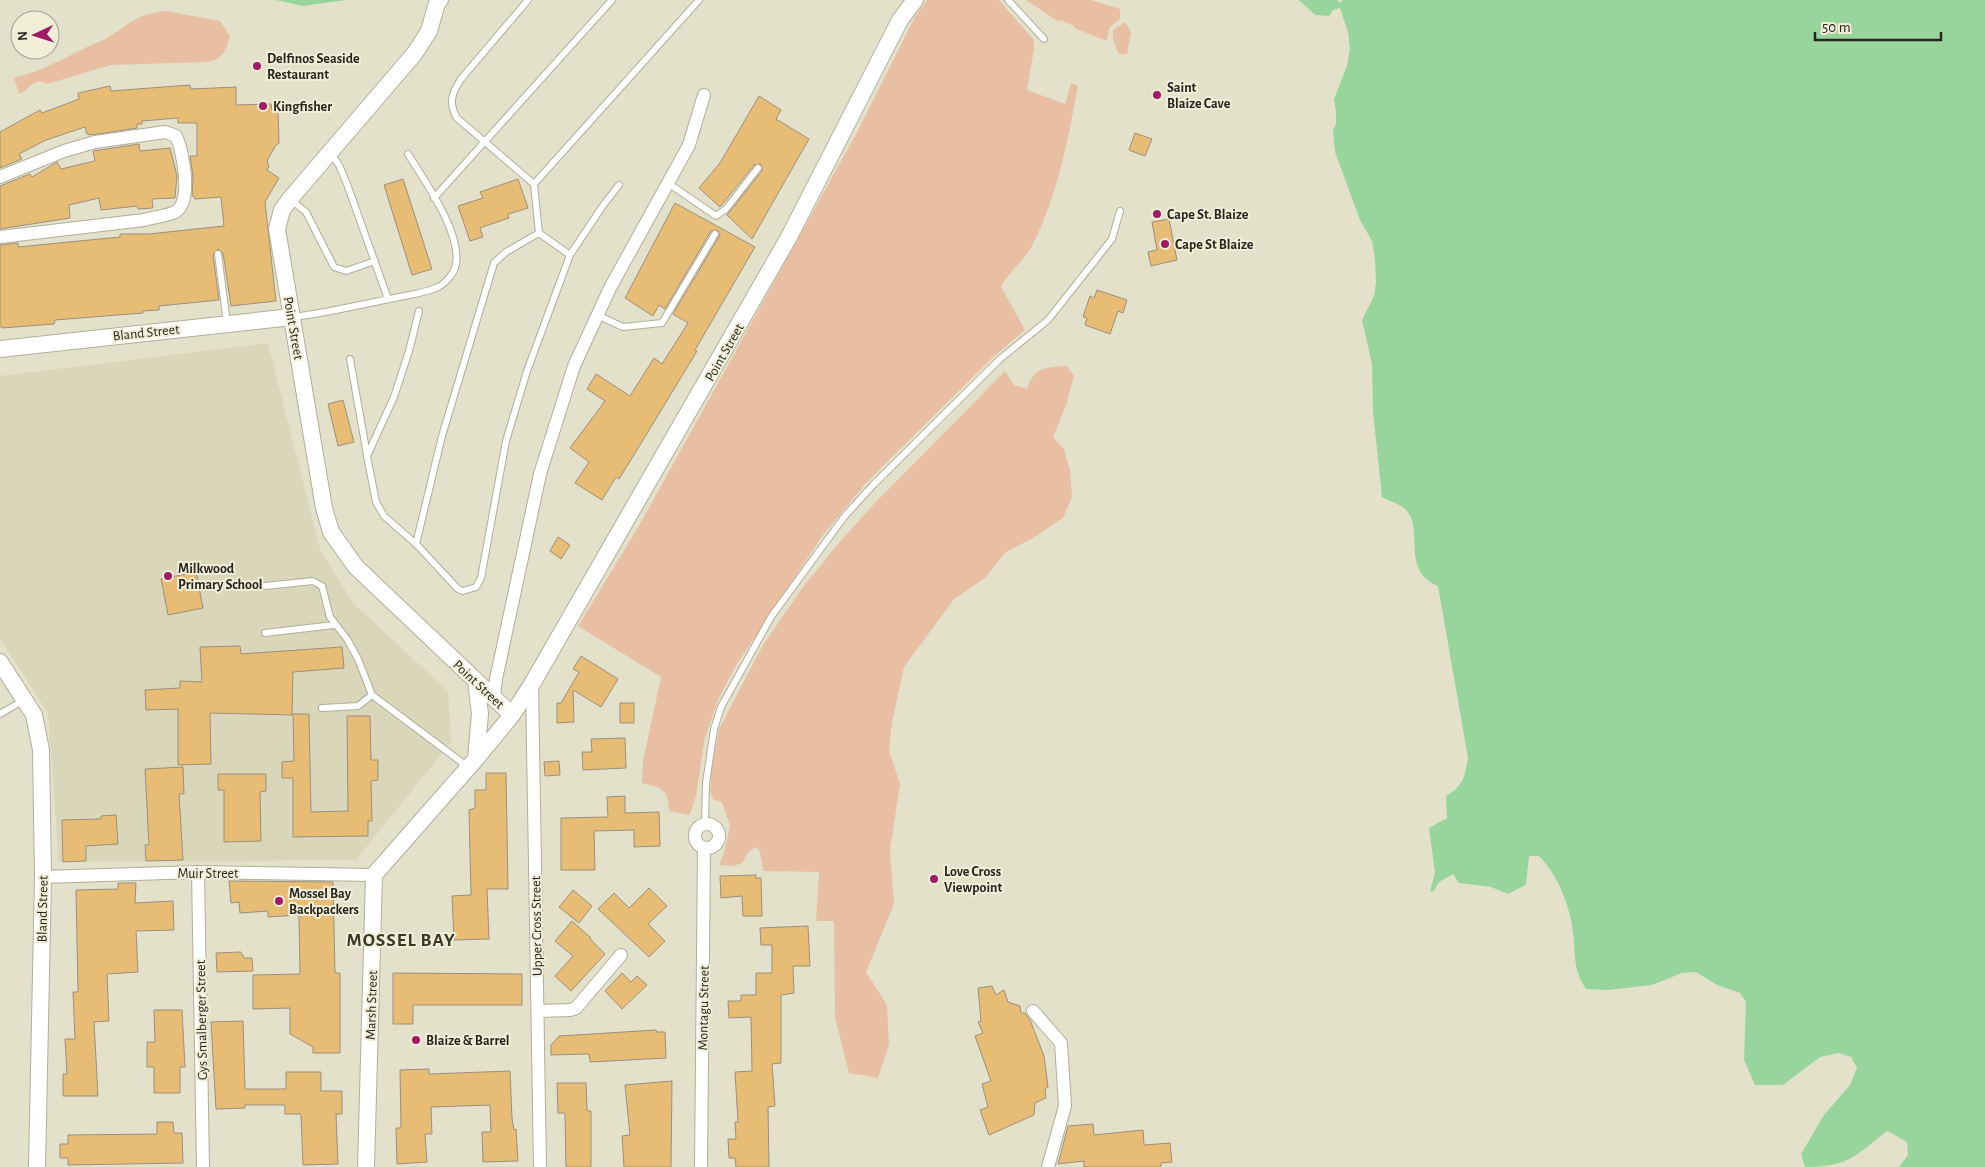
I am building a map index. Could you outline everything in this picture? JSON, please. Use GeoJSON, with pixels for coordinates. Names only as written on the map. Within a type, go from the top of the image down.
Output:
{"type":"FeatureCollection","features":[{"type":"Feature","properties":{"kind":"street","name":"Point Street"},"geometry":{"type":"LineString","coordinates":[[440,0],[429,31],[415,53],[290,199],[282,210],[277,229],[324,508],[332,532],[356,568],[512,714],[532,684],[789,237],[900,20],[915,0]]}},
{"type":"Feature","properties":{"kind":"street"},"geometry":{"type":"LineString","coordinates":[[472,764],[479,736],[494,696],[540,474],[574,366],[597,315],[690,145],[704,95]]}},
{"type":"Feature","properties":{"kind":"street"},"geometry":{"type":"LineString","coordinates":[[0,177],[72,148],[141,134],[165,132],[176,136],[180,144],[186,188],[184,202],[177,211],[164,215],[144,220],[0,237]]}},
{"type":"Feature","properties":{"kind":"street","name":"Bland Street"},"geometry":{"type":"LineString","coordinates":[[0,349],[292,317]]}},
{"type":"Feature","properties":{"kind":"street","name":"Bland Street"},"geometry":{"type":"LineString","coordinates":[[0,662],[34,715],[41,750],[42,877],[37,1167]]}},
{"type":"Feature","properties":{"kind":"street"},"geometry":{"type":"LineString","coordinates":[[476,681],[480,714],[479,736]]}},
{"type":"Feature","properties":{"kind":"street","name":"Upper Cross Street"},"geometry":{"type":"LineString","coordinates":[[532,684],[540,1167]]}},
{"type":"Feature","properties":{"kind":"street"},"geometry":{"type":"LineString","coordinates":[[374,875],[472,764],[512,714]]}},
{"type":"Feature","properties":{"kind":"street"},"geometry":{"type":"LineString","coordinates":[[704,848],[714,846],[719,836],[715,827],[705,824]]}},
{"type":"Feature","properties":{"kind":"street","name":"Montagu Street"},"geometry":{"type":"LineString","coordinates":[[701,1167],[704,848],[696,842],[695,834],[698,828],[705,824]]}},
{"type":"Feature","properties":{"kind":"street","name":"Muir Street"},"geometry":{"type":"LineString","coordinates":[[42,877],[198,872],[374,875]]}},
{"type":"Feature","properties":{"kind":"street","name":"Gys Smalberger Street"},"geometry":{"type":"LineString","coordinates":[[198,872],[203,1167]]}},
{"type":"Feature","properties":{"kind":"street","name":"Marsh Street"},"geometry":{"type":"LineString","coordinates":[[366,1167],[374,875]]}},
{"type":"Feature","properties":{"kind":"street"},"geometry":{"type":"LineString","coordinates":[[538,1011],[570,1010],[576,1008],[621,955]]}},
{"type":"Feature","properties":{"kind":"street"},"geometry":{"type":"LineString","coordinates":[[1033,1011],[1061,1043],[1065,1106],[1048,1167]]}},
{"type":"Feature","properties":{"kind":"lane"},"geometry":{"type":"LineString","coordinates":[[528,0],[461,79],[452,96],[453,111],[457,118],[534,184],[538,233]]}},
{"type":"Feature","properties":{"kind":"lane"},"geometry":{"type":"LineString","coordinates":[[434,198],[612,0]]}},
{"type":"Feature","properties":{"kind":"lane"},"geometry":{"type":"LineString","coordinates":[[534,184],[699,0]]}},
{"type":"Feature","properties":{"kind":"lane"},"geometry":{"type":"LineString","coordinates":[[1008,0],[1044,39]]}},
{"type":"Feature","properties":{"kind":"lane"},"geometry":{"type":"LineString","coordinates":[[330,154],[340,165],[348,184],[388,299]]}},
{"type":"Feature","properties":{"kind":"lane"},"geometry":{"type":"LineString","coordinates":[[292,317],[388,299],[439,287],[455,269],[455,245],[448,224],[408,154]]}},
{"type":"Feature","properties":{"kind":"lane"},"geometry":{"type":"LineString","coordinates":[[668,183],[716,216],[726,210],[758,168]]}},
{"type":"Feature","properties":{"kind":"lane"},"geometry":{"type":"LineString","coordinates":[[350,359],[376,502],[384,516],[416,544],[458,589],[463,591],[476,587],[481,578],[489,543],[506,441],[527,371],[570,255],[619,185]]}},
{"type":"Feature","properties":{"kind":"lane"},"geometry":{"type":"LineString","coordinates":[[290,199],[306,212],[334,267],[346,271],[375,261]]}},
{"type":"Feature","properties":{"kind":"lane"},"geometry":{"type":"LineString","coordinates":[[705,824],[709,752],[716,722],[722,707],[772,617],[844,517],[874,484],[1000,360],[1048,320],[1112,239],[1120,211]]}},
{"type":"Feature","properties":{"kind":"lane"},"geometry":{"type":"LineString","coordinates":[[538,233],[570,255]]}},
{"type":"Feature","properties":{"kind":"lane"},"geometry":{"type":"LineString","coordinates":[[416,544],[442,436],[494,263],[506,252],[538,233]]}},
{"type":"Feature","properties":{"kind":"lane"},"geometry":{"type":"LineString","coordinates":[[597,315],[623,326],[662,323],[715,234]]}},
{"type":"Feature","properties":{"kind":"lane"},"geometry":{"type":"LineString","coordinates":[[218,254],[227,323]]}},
{"type":"Feature","properties":{"kind":"lane"},"geometry":{"type":"LineString","coordinates":[[367,456],[394,398],[409,352],[418,311]]}},
{"type":"Feature","properties":{"kind":"lane"},"geometry":{"type":"LineString","coordinates":[[265,586],[313,581],[322,586],[330,617],[334,625],[347,639],[358,659],[372,695],[472,764]]}},
{"type":"Feature","properties":{"kind":"lane"},"geometry":{"type":"LineString","coordinates":[[265,633],[334,625]]}},
{"type":"Feature","properties":{"kind":"lane"},"geometry":{"type":"LineString","coordinates":[[322,708],[358,706],[372,695]]}},
{"type":"Feature","properties":{"kind":"lane"},"geometry":{"type":"LineString","coordinates":[[0,714],[25,699]]}},
{"type":"Feature","properties":{"kind":"shaded area"},"geometry":{"type":"Polygon","coordinates":[[[276,0],[346,0],[303,6],[276,0]]]}},
{"type":"Feature","properties":{"kind":"shaded area"},"geometry":{"type":"Polygon","coordinates":[[[927,0],[999,0],[1034,40],[1027,90],[1065,104],[1071,83],[1078,86],[1056,186],[1042,225],[1030,250],[1001,287],[1025,330],[992,358],[866,483],[823,535],[737,664],[719,698],[705,737],[696,796],[690,815],[669,811],[667,798],[663,790],[642,783],[643,761],[661,677],[578,626],[636,531],[856,134],[915,17],[927,0]]]}},
{"type":"Feature","properties":{"kind":"shaded area"},"geometry":{"type":"Polygon","coordinates":[[[1026,0],[1091,0],[1120,9],[1120,19],[1109,28],[1107,41],[1074,28],[1074,26],[1060,20],[1059,22],[1026,0]]]}},
{"type":"Feature","properties":{"kind":"shaded area"},"geometry":{"type":"Polygon","coordinates":[[[1299,0],[1337,0],[1341,3],[1342,0],[1985,0],[1985,1167],[1899,1167],[1908,1155],[1907,1142],[1887,1131],[1867,1147],[1841,1162],[1831,1165],[1805,1167],[1801,1154],[1824,1115],[1850,1085],[1857,1068],[1851,1057],[1839,1053],[1820,1057],[1783,1085],[1755,1085],[1744,1060],[1746,1002],[1740,993],[1717,985],[1696,972],[1682,973],[1652,985],[1608,990],[1586,989],[1582,983],[1575,960],[1573,930],[1568,907],[1559,884],[1539,856],[1529,856],[1526,885],[1508,894],[1491,887],[1459,883],[1453,874],[1439,882],[1433,892],[1430,891],[1435,873],[1429,828],[1447,818],[1446,796],[1460,785],[1468,758],[1438,586],[1426,579],[1416,560],[1411,517],[1403,507],[1382,497],[1373,412],[1372,364],[1362,320],[1374,296],[1376,283],[1375,259],[1372,241],[1360,220],[1335,152],[1333,131],[1336,124],[1334,99],[1347,66],[1350,49],[1348,32],[1340,8],[1333,10],[1329,16],[1315,15],[1299,0]]]}},
{"type":"Feature","properties":{"kind":"shaded area"},"geometry":{"type":"Polygon","coordinates":[[[166,11],[220,21],[230,36],[223,53],[217,59],[208,62],[111,65],[47,84],[43,82],[35,83],[19,94],[14,78],[45,68],[104,40],[140,17],[166,11]]]}},
{"type":"Feature","properties":{"kind":"shaded area"},"geometry":{"type":"Polygon","coordinates":[[[1125,22],[1131,32],[1127,54],[1119,54],[1113,40],[1113,30],[1125,22]]]}},
{"type":"Feature","properties":{"kind":"shaded area","name":"Milkwood Primary School"},"geometry":{"type":"Polygon","coordinates":[[[268,343],[320,549],[353,603],[448,691],[451,742],[356,860],[59,862],[48,713],[0,639],[0,376],[268,343]]]}},
{"type":"Feature","properties":{"kind":"shaded area"},"geometry":{"type":"Polygon","coordinates":[[[1067,366],[1074,376],[1066,405],[1053,437],[1064,449],[1070,471],[1072,497],[1063,518],[1033,538],[1006,552],[985,578],[954,599],[904,667],[892,722],[889,750],[900,784],[890,851],[894,904],[866,972],[887,1005],[889,1044],[878,1078],[849,1073],[835,1017],[834,921],[816,921],[819,872],[763,871],[760,852],[756,847],[748,852],[742,863],[734,866],[719,865],[725,850],[730,826],[722,802],[714,800],[710,792],[712,765],[719,729],[763,645],[803,587],[873,505],[1005,371],[1014,385],[1027,389],[1037,372],[1047,368],[1067,366]]]}},
{"type":"Feature","properties":{"kind":"building"},"geometry":{"type":"Polygon","coordinates":[[[190,85],[191,89],[236,87],[236,105],[271,104],[272,110],[278,110],[279,143],[267,161],[269,166],[267,170],[279,178],[265,202],[276,301],[231,306],[223,253],[218,249],[213,255],[219,300],[159,306],[159,310],[143,311],[143,313],[55,320],[54,324],[2,328],[0,326],[0,245],[18,243],[18,247],[120,237],[120,234],[149,234],[224,226],[221,197],[195,199],[192,196],[193,176],[190,156],[197,156],[197,123],[178,123],[178,118],[142,121],[142,124],[137,124],[137,128],[92,135],[87,134],[85,127],[46,140],[19,154],[22,159],[0,168],[0,132],[40,110],[42,113],[79,99],[78,93],[110,86],[111,91],[190,85]]]}},
{"type":"Feature","properties":{"kind":"building"},"geometry":{"type":"Polygon","coordinates":[[[759,96],[781,110],[776,119],[809,139],[752,239],[727,215],[762,171],[761,164],[754,165],[720,207],[699,188],[720,163],[759,96]]]}},
{"type":"Feature","properties":{"kind":"building"},"geometry":{"type":"Polygon","coordinates":[[[1135,133],[1152,139],[1145,156],[1129,150],[1135,133]]]}},
{"type":"Feature","properties":{"kind":"building"},"geometry":{"type":"Polygon","coordinates":[[[139,144],[140,151],[170,148],[177,176],[175,198],[152,199],[153,208],[138,209],[137,206],[101,210],[99,198],[69,205],[70,218],[0,229],[0,186],[30,174],[32,177],[57,162],[61,169],[95,161],[93,151],[139,144]]]}},
{"type":"Feature","properties":{"kind":"building"},"geometry":{"type":"Polygon","coordinates":[[[403,179],[432,269],[412,275],[384,185],[403,179]]]}},
{"type":"Feature","properties":{"kind":"building"},"geometry":{"type":"Polygon","coordinates":[[[518,179],[528,208],[508,214],[509,218],[480,228],[483,237],[470,241],[458,206],[483,198],[480,192],[518,179]]]}},
{"type":"Feature","properties":{"kind":"building"},"geometry":{"type":"Polygon","coordinates":[[[675,203],[755,247],[695,350],[697,351],[619,479],[616,477],[602,500],[575,483],[589,462],[570,448],[605,401],[587,389],[596,374],[630,396],[654,358],[662,364],[688,323],[673,314],[720,235],[717,230],[711,231],[665,309],[659,305],[653,316],[625,298],[675,203]]]}},
{"type":"Feature","properties":{"kind":"building","name":"Cape St Blaize"},"geometry":{"type":"Polygon","coordinates":[[[1169,219],[1177,260],[1151,266],[1148,252],[1157,250],[1152,222],[1169,219]]]}},
{"type":"Feature","properties":{"kind":"building"},"geometry":{"type":"Polygon","coordinates":[[[1097,290],[1127,300],[1123,313],[1118,311],[1110,334],[1085,325],[1087,318],[1083,317],[1090,296],[1094,298],[1097,290]]]}},
{"type":"Feature","properties":{"kind":"building"},"geometry":{"type":"Polygon","coordinates":[[[343,400],[354,442],[338,446],[328,404],[343,400]]]}},
{"type":"Feature","properties":{"kind":"building"},"geometry":{"type":"Polygon","coordinates":[[[558,537],[570,545],[561,559],[550,551],[558,537]]]}},
{"type":"Feature","properties":{"kind":"building"},"geometry":{"type":"Polygon","coordinates":[[[196,572],[203,608],[168,615],[161,579],[196,572]]]}},
{"type":"Feature","properties":{"kind":"building"},"geometry":{"type":"Polygon","coordinates":[[[240,646],[241,654],[342,647],[344,668],[293,672],[292,715],[210,713],[211,764],[178,765],[178,709],[146,710],[145,690],[180,688],[180,681],[202,682],[200,647],[240,646]]]}},
{"type":"Feature","properties":{"kind":"building"},"geometry":{"type":"Polygon","coordinates":[[[581,656],[618,679],[601,707],[573,690],[574,722],[557,723],[557,703],[561,703],[579,672],[573,669],[581,656]]]}},
{"type":"Feature","properties":{"kind":"building"},"geometry":{"type":"Polygon","coordinates":[[[620,703],[634,703],[634,723],[620,723],[620,703]]]}},
{"type":"Feature","properties":{"kind":"building"},"geometry":{"type":"Polygon","coordinates":[[[293,714],[309,714],[311,812],[348,811],[347,716],[370,716],[371,760],[378,760],[378,780],[371,781],[372,821],[368,821],[368,836],[293,837],[293,778],[282,778],[282,762],[294,761],[293,714]]]}},
{"type":"Feature","properties":{"kind":"building"},"geometry":{"type":"Polygon","coordinates":[[[625,738],[626,768],[583,770],[582,752],[592,752],[591,739],[625,738]]]}},
{"type":"Feature","properties":{"kind":"building"},"geometry":{"type":"Polygon","coordinates":[[[559,761],[560,775],[545,776],[544,762],[559,761]]]}},
{"type":"Feature","properties":{"kind":"building"},"geometry":{"type":"Polygon","coordinates":[[[183,767],[184,794],[179,794],[183,860],[146,861],[145,845],[149,845],[145,769],[183,767]]]}},
{"type":"Feature","properties":{"kind":"building"},"geometry":{"type":"Polygon","coordinates":[[[486,773],[506,773],[508,889],[487,889],[489,939],[454,940],[452,896],[471,895],[469,810],[475,808],[475,790],[486,790],[486,773]]]}},
{"type":"Feature","properties":{"kind":"building"},"geometry":{"type":"Polygon","coordinates":[[[218,774],[266,774],[266,791],[260,792],[261,841],[224,842],[224,790],[218,790],[218,774]]]}},
{"type":"Feature","properties":{"kind":"building"},"geometry":{"type":"Polygon","coordinates":[[[625,796],[625,813],[659,812],[660,846],[634,847],[634,830],[594,831],[595,870],[561,870],[561,818],[608,817],[607,797],[625,796]]]}},
{"type":"Feature","properties":{"kind":"building"},"geometry":{"type":"Polygon","coordinates":[[[116,815],[118,844],[86,846],[86,861],[63,862],[62,820],[101,819],[101,816],[116,815]]]}},
{"type":"Feature","properties":{"kind":"building"},"geometry":{"type":"Polygon","coordinates":[[[756,875],[756,878],[761,878],[762,916],[743,916],[742,896],[721,898],[720,876],[756,875]]]}},
{"type":"Feature","properties":{"kind":"building"},"geometry":{"type":"Polygon","coordinates":[[[229,881],[333,882],[335,973],[340,973],[340,1053],[313,1053],[313,1047],[290,1034],[290,1008],[253,1009],[253,975],[300,974],[299,915],[268,917],[268,911],[240,913],[239,902],[231,903],[229,881]]]}},
{"type":"Feature","properties":{"kind":"building"},"geometry":{"type":"Polygon","coordinates":[[[118,883],[136,883],[135,903],[173,901],[174,930],[136,931],[138,972],[107,974],[109,1021],[94,1022],[98,1096],[63,1096],[63,1074],[67,1074],[65,1039],[75,1039],[73,992],[78,992],[76,890],[118,889],[118,883]]]}},
{"type":"Feature","properties":{"kind":"building"},"geometry":{"type":"Polygon","coordinates":[[[649,888],[667,906],[648,924],[665,941],[649,957],[598,909],[614,893],[629,908],[649,888]]]}},
{"type":"Feature","properties":{"kind":"building"},"geometry":{"type":"Polygon","coordinates":[[[573,890],[592,906],[579,923],[559,907],[573,890]]]}},
{"type":"Feature","properties":{"kind":"building"},"geometry":{"type":"Polygon","coordinates":[[[572,921],[605,954],[571,991],[555,976],[573,956],[555,941],[572,921]]]}},
{"type":"Feature","properties":{"kind":"building"},"geometry":{"type":"Polygon","coordinates":[[[808,926],[810,966],[793,966],[794,993],[781,995],[781,1063],[772,1064],[775,1106],[768,1107],[769,1167],[736,1167],[735,1158],[729,1158],[728,1139],[736,1139],[735,1122],[738,1122],[735,1072],[752,1071],[751,1017],[729,1018],[728,1001],[741,1001],[741,995],[756,995],[756,973],[772,973],[772,945],[761,945],[760,928],[808,926]]]}},
{"type":"Feature","properties":{"kind":"building"},"geometry":{"type":"Polygon","coordinates":[[[241,952],[244,958],[252,958],[253,971],[217,972],[216,953],[241,952]]]}},
{"type":"Feature","properties":{"kind":"building"},"geometry":{"type":"Polygon","coordinates":[[[393,973],[522,974],[522,1005],[413,1005],[413,1024],[393,1024],[393,973]]]}},
{"type":"Feature","properties":{"kind":"building"},"geometry":{"type":"Polygon","coordinates":[[[622,973],[631,982],[637,976],[647,985],[622,1009],[605,991],[622,973]]]}},
{"type":"Feature","properties":{"kind":"building"},"geometry":{"type":"Polygon","coordinates":[[[992,986],[996,995],[1004,990],[1008,1002],[1020,1006],[1021,1013],[1025,1013],[1030,1020],[1044,1056],[1048,1087],[1045,1089],[1046,1098],[1035,1103],[1034,1115],[989,1135],[980,1110],[988,1107],[982,1084],[991,1081],[975,1036],[983,1033],[978,1022],[981,1021],[978,988],[992,986]]]}},
{"type":"Feature","properties":{"kind":"building"},"geometry":{"type":"Polygon","coordinates":[[[154,1010],[182,1010],[185,1067],[180,1067],[180,1093],[154,1093],[154,1067],[147,1067],[147,1042],[155,1042],[154,1010]]]}},
{"type":"Feature","properties":{"kind":"building"},"geometry":{"type":"Polygon","coordinates":[[[243,1021],[245,1089],[286,1089],[286,1072],[321,1072],[321,1091],[342,1091],[342,1114],[336,1114],[338,1164],[303,1165],[301,1114],[285,1114],[285,1105],[245,1105],[245,1108],[216,1109],[211,1022],[243,1021]]]}},
{"type":"Feature","properties":{"kind":"building"},"geometry":{"type":"Polygon","coordinates":[[[656,1030],[657,1032],[665,1032],[666,1058],[590,1062],[589,1054],[551,1055],[551,1045],[559,1036],[656,1030]]]}},
{"type":"Feature","properties":{"kind":"building"},"geometry":{"type":"Polygon","coordinates":[[[429,1069],[429,1074],[510,1071],[512,1118],[514,1130],[516,1129],[518,1161],[483,1162],[482,1132],[491,1132],[490,1105],[431,1107],[432,1134],[425,1134],[427,1162],[397,1164],[396,1128],[401,1128],[400,1070],[429,1069]]]}},
{"type":"Feature","properties":{"kind":"building"},"geometry":{"type":"Polygon","coordinates":[[[672,1081],[671,1167],[624,1167],[622,1136],[630,1135],[625,1085],[672,1081]]]}},
{"type":"Feature","properties":{"kind":"building"},"geometry":{"type":"Polygon","coordinates":[[[557,1083],[586,1083],[587,1111],[591,1111],[591,1167],[566,1167],[565,1113],[558,1113],[557,1083]]]}},
{"type":"Feature","properties":{"kind":"building"},"geometry":{"type":"Polygon","coordinates":[[[157,1122],[173,1122],[174,1133],[182,1133],[183,1163],[68,1165],[68,1158],[60,1158],[60,1144],[68,1144],[68,1135],[157,1134],[157,1122]]]}},
{"type":"Feature","properties":{"kind":"building"},"geometry":{"type":"Polygon","coordinates":[[[1093,1124],[1094,1135],[1143,1130],[1144,1145],[1170,1143],[1172,1162],[1161,1163],[1161,1167],[1084,1167],[1084,1161],[1058,1164],[1068,1126],[1093,1124]]]}},
{"type":"Feature","properties":{"kind":"place","name":"Delfinos Seaside Restaurant"},"geometry":{"type":"Point","coordinates":[257,66]}},
{"type":"Feature","properties":{"kind":"place","name":"Saint Blaize Cave"},"geometry":{"type":"Point","coordinates":[1157,95]}},
{"type":"Feature","properties":{"kind":"place","name":"Kingfisher"},"geometry":{"type":"Point","coordinates":[263,106]}},
{"type":"Feature","properties":{"kind":"place","name":"Cape St. Blaize"},"geometry":{"type":"Point","coordinates":[1157,214]}},
{"type":"Feature","properties":{"kind":"place","name":"Cape St Blaize"},"geometry":{"type":"Point","coordinates":[1165,244]}},
{"type":"Feature","properties":{"kind":"place","name":"Milkwood Primary School"},"geometry":{"type":"Point","coordinates":[168,576]}},
{"type":"Feature","properties":{"kind":"place","name":"Love Cross Viewpoint"},"geometry":{"type":"Point","coordinates":[934,879]}},
{"type":"Feature","properties":{"kind":"place","name":"Mossel Bay Backpackers"},"geometry":{"type":"Point","coordinates":[279,901]}},
{"type":"Feature","properties":{"kind":"place","name":"Blaize & Barrel"},"geometry":{"type":"Point","coordinates":[416,1040]}},
{"type":"Feature","properties":{"kind":"district","name":"MOSSEL BAY"},"geometry":{"type":"Point","coordinates":[401,939]}}]}
